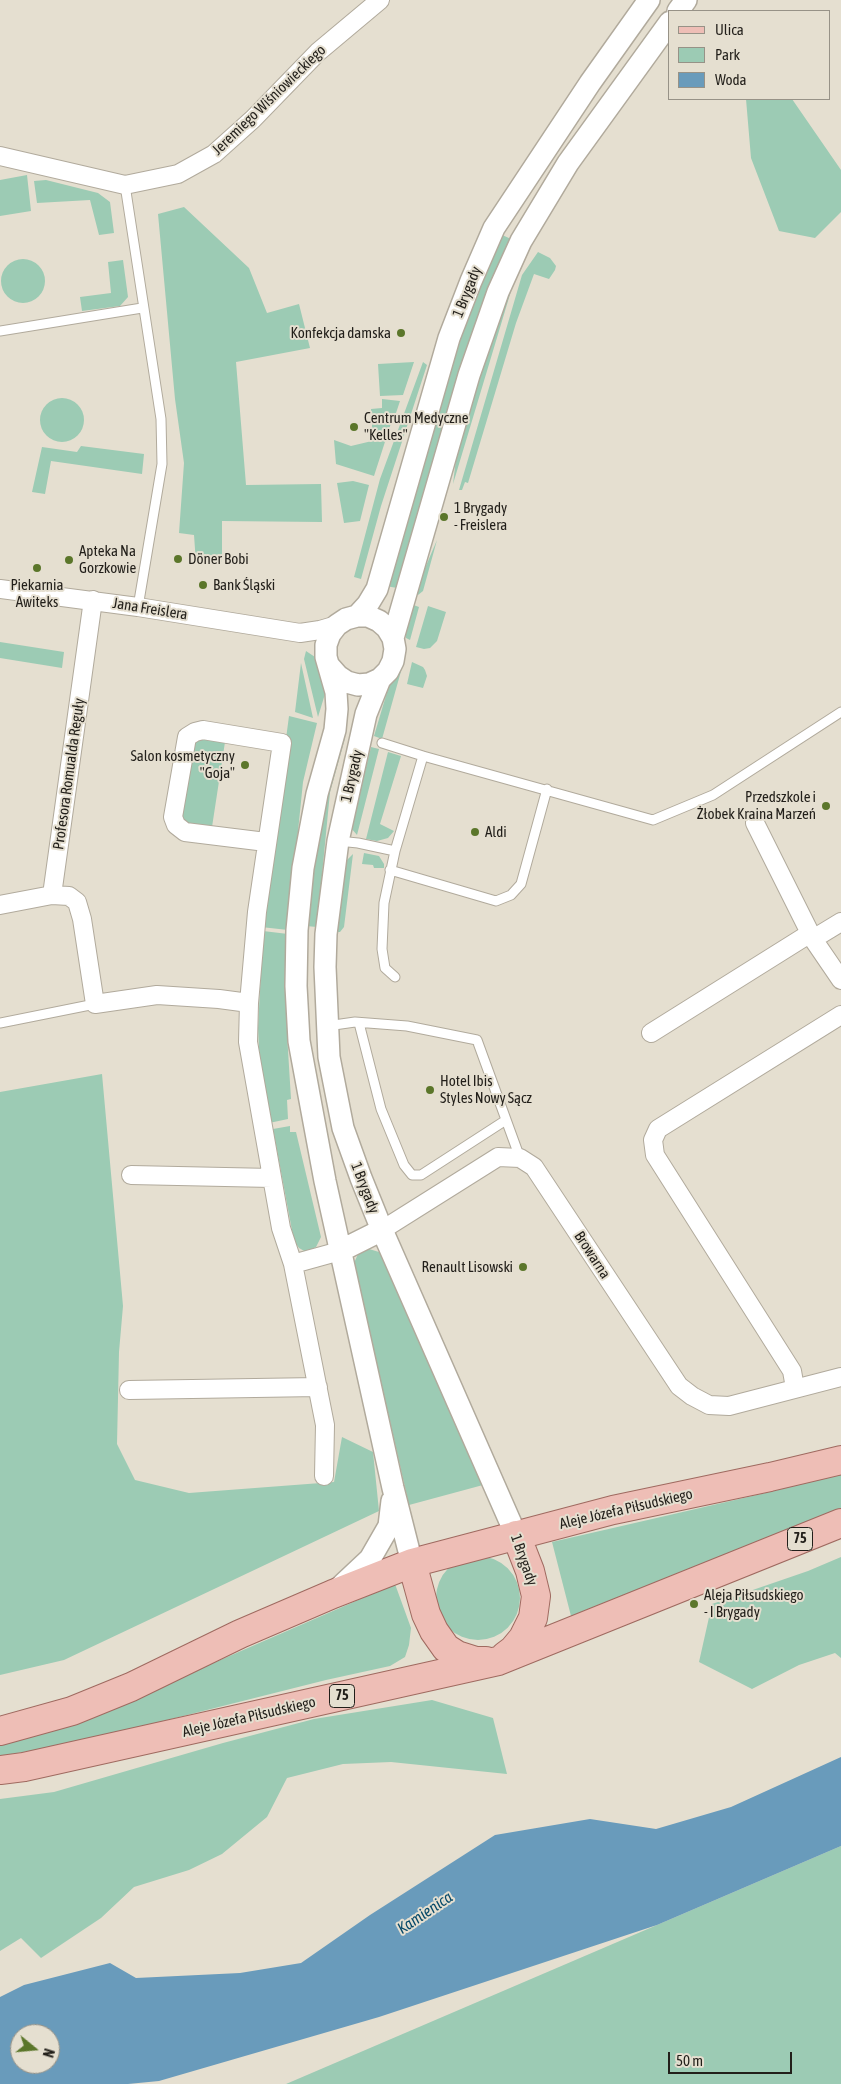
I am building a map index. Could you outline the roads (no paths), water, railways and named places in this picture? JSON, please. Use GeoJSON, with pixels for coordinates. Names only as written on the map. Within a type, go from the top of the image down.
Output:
{"type":"FeatureCollection","features":[{"type":"Feature","properties":{"kind":"main road","name":"Aleje Józefa Piłsudskiego"},"geometry":{"type":"LineString","coordinates":[[0,1731],[72,1711],[132,1687],[240,1634],[412,1563],[613,1510],[841,1460]]}},
{"type":"Feature","properties":{"kind":"main road","name":"Aleje Józefa Piłsudskiego"},"geometry":{"type":"LineString","coordinates":[[0,1770],[24,1767],[498,1661],[841,1523]]}},
{"type":"Feature","properties":{"kind":"main road","name":"1 Brygady"},"geometry":{"type":"LineString","coordinates":[[498,1661],[513,1650],[523,1638],[533,1618],[536,1596],[530,1571],[516,1535]]}},
{"type":"Feature","properties":{"kind":"main road","name":"Aleje Józefa Piłsudskiego"},"geometry":{"type":"LineString","coordinates":[[412,1563],[426,1614],[434,1631],[446,1648],[456,1655],[476,1660],[498,1661]]}},
{"type":"Feature","properties":{"kind":"street","name":"Jeremiego Wiśniowieckiego"},"geometry":{"type":"LineString","coordinates":[[0,156],[125,184],[178,174],[214,154],[253,119],[318,52],[380,0]]}},
{"type":"Feature","properties":{"kind":"street","name":"1 Brygady"},"geometry":{"type":"LineString","coordinates":[[357,616],[368,604],[377,589],[449,338],[470,281],[494,228],[590,83],[649,0]]}},
{"type":"Feature","properties":{"kind":"street","name":"1 Brygady"},"geometry":{"type":"LineString","coordinates":[[393,638],[469,375],[498,292],[521,241],[568,163],[668,25]]}},
{"type":"Feature","properties":{"kind":"street","name":"Jana Freislera"},"geometry":{"type":"LineString","coordinates":[[0,589],[138,606],[300,632],[320,630],[336,625]]}},
{"type":"Feature","properties":{"kind":"street","name":"Profesora Romualda Reguły"},"geometry":{"type":"LineString","coordinates":[[52,895],[93,600]]}},
{"type":"Feature","properties":{"kind":"street"},"geometry":{"type":"LineString","coordinates":[[300,632],[328,662],[338,676],[353,684],[369,684],[380,679],[388,671],[393,661],[395,650],[393,638],[387,628],[379,621],[368,616],[346,619],[336,625],[330,634],[326,645],[328,662]]}},
{"type":"Feature","properties":{"kind":"street","name":"1 Brygady"},"geometry":{"type":"LineString","coordinates":[[328,662],[336,692],[335,730],[317,794],[303,868],[297,930],[296,986],[299,1040],[313,1122],[340,1251],[393,1488],[412,1563]]}},
{"type":"Feature","properties":{"kind":"street","name":"1 Brygady"},"geometry":{"type":"LineString","coordinates":[[380,679],[366,714],[338,841],[326,934],[325,1001],[329,1057],[343,1128],[382,1230],[516,1535]]}},
{"type":"Feature","properties":{"kind":"street"},"geometry":{"type":"LineString","coordinates":[[266,842],[185,832],[176,825],[173,817],[187,737],[203,730],[282,743],[257,912],[249,1003],[248,1042],[281,1228],[293,1264],[325,1425],[324,1476]]}},
{"type":"Feature","properties":{"kind":"street"},"geometry":{"type":"LineString","coordinates":[[755,823],[811,936],[841,980]]}},
{"type":"Feature","properties":{"kind":"street"},"geometry":{"type":"LineString","coordinates":[[0,905],[52,895],[69,896],[77,902],[82,919],[95,1004],[157,995],[249,1003]]}},
{"type":"Feature","properties":{"kind":"street"},"geometry":{"type":"LineString","coordinates":[[652,1033],[811,936],[841,922]]}},
{"type":"Feature","properties":{"kind":"street"},"geometry":{"type":"LineString","coordinates":[[795,1388],[792,1371],[655,1155],[653,1140],[658,1129],[841,1015]]}},
{"type":"Feature","properties":{"kind":"street"},"geometry":{"type":"LineString","coordinates":[[293,1264],[340,1251],[382,1230],[498,1157],[520,1158]]}},
{"type":"Feature","properties":{"kind":"street","name":"Browarna"},"geometry":{"type":"LineString","coordinates":[[520,1158],[534,1167],[679,1386],[692,1396],[709,1405],[729,1406],[841,1377]]}},
{"type":"Feature","properties":{"kind":"street"},"geometry":{"type":"LineString","coordinates":[[131,1175],[272,1178]]}},
{"type":"Feature","properties":{"kind":"street"},"geometry":{"type":"LineString","coordinates":[[129,1390],[318,1387]]}},
{"type":"Feature","properties":{"kind":"street"},"geometry":{"type":"LineString","coordinates":[[333,1594],[370,1559],[389,1526],[393,1488]]}},
{"type":"Feature","properties":{"kind":"lane"},"geometry":{"type":"LineString","coordinates":[[125,184],[160,419],[162,464],[138,606]]}},
{"type":"Feature","properties":{"kind":"lane"},"geometry":{"type":"LineString","coordinates":[[0,331],[142,308]]}},
{"type":"Feature","properties":{"kind":"lane"},"geometry":{"type":"LineString","coordinates":[[382,743],[652,820],[713,795],[841,712]]}},
{"type":"Feature","properties":{"kind":"lane"},"geometry":{"type":"LineString","coordinates":[[395,977],[385,968],[382,949],[384,903],[394,851],[423,756]]}},
{"type":"Feature","properties":{"kind":"lane"},"geometry":{"type":"LineString","coordinates":[[390,870],[496,901],[511,895],[521,884],[547,789]]}},
{"type":"Feature","properties":{"kind":"lane"},"geometry":{"type":"LineString","coordinates":[[338,841],[358,843],[394,851]]}},
{"type":"Feature","properties":{"kind":"lane"},"geometry":{"type":"LineString","coordinates":[[0,1023],[95,1004]]}},
{"type":"Feature","properties":{"kind":"lane"},"geometry":{"type":"LineString","coordinates":[[359,1023],[380,1109],[404,1165],[412,1175],[420,1175],[506,1120]]}},
{"type":"Feature","properties":{"kind":"lane"},"geometry":{"type":"LineString","coordinates":[[327,1026],[359,1023],[407,1026],[477,1040],[520,1158]]}},
{"type":"Feature","properties":{"kind":"water","name":"Kamienica"},"geometry":{"type":"Polygon","coordinates":[[[841,1757],[841,1846],[657,1925],[379,2017],[159,2081],[128,2084],[0,2084],[0,1997],[24,1985],[110,1963],[136,1978],[240,1973],[301,1963],[370,1915],[495,1835],[590,1819],[656,1829],[731,1807],[841,1757]]]}},
{"type":"Feature","properties":{"kind":"place","name":"Konfekcja damska"},"geometry":{"type":"Point","coordinates":[401,333]}},
{"type":"Feature","properties":{"kind":"place","name":"Centrum Medyczne \"Kelles\""},"geometry":{"type":"Point","coordinates":[354,427]}},
{"type":"Feature","properties":{"kind":"place","name":"1 Brygady - Freislera"},"geometry":{"type":"Point","coordinates":[444,517]}},
{"type":"Feature","properties":{"kind":"place","name":"Döner Bobi"},"geometry":{"type":"Point","coordinates":[178,559]}},
{"type":"Feature","properties":{"kind":"place","name":"Apteka Na Gorzkowie"},"geometry":{"type":"Point","coordinates":[69,560]}},
{"type":"Feature","properties":{"kind":"place","name":"Piekarnia Awiteks"},"geometry":{"type":"Point","coordinates":[37,568]}},
{"type":"Feature","properties":{"kind":"place","name":"Bank Śląski"},"geometry":{"type":"Point","coordinates":[203,585]}},
{"type":"Feature","properties":{"kind":"place","name":"Salon kosmetyczny \"Goja\""},"geometry":{"type":"Point","coordinates":[245,765]}},
{"type":"Feature","properties":{"kind":"place","name":"Przedszkole i Żłobek Kraina Marzeń"},"geometry":{"type":"Point","coordinates":[826,806]}},
{"type":"Feature","properties":{"kind":"place","name":"Aldi"},"geometry":{"type":"Point","coordinates":[475,832]}},
{"type":"Feature","properties":{"kind":"place","name":"Hotel Ibis Styles Nowy Sącz"},"geometry":{"type":"Point","coordinates":[430,1090]}},
{"type":"Feature","properties":{"kind":"place","name":"Renault Lisowski"},"geometry":{"type":"Point","coordinates":[523,1267]}},
{"type":"Feature","properties":{"kind":"place","name":"Aleja Piłsudskiego - I Brygady"},"geometry":{"type":"Point","coordinates":[694,1604]}}]}
